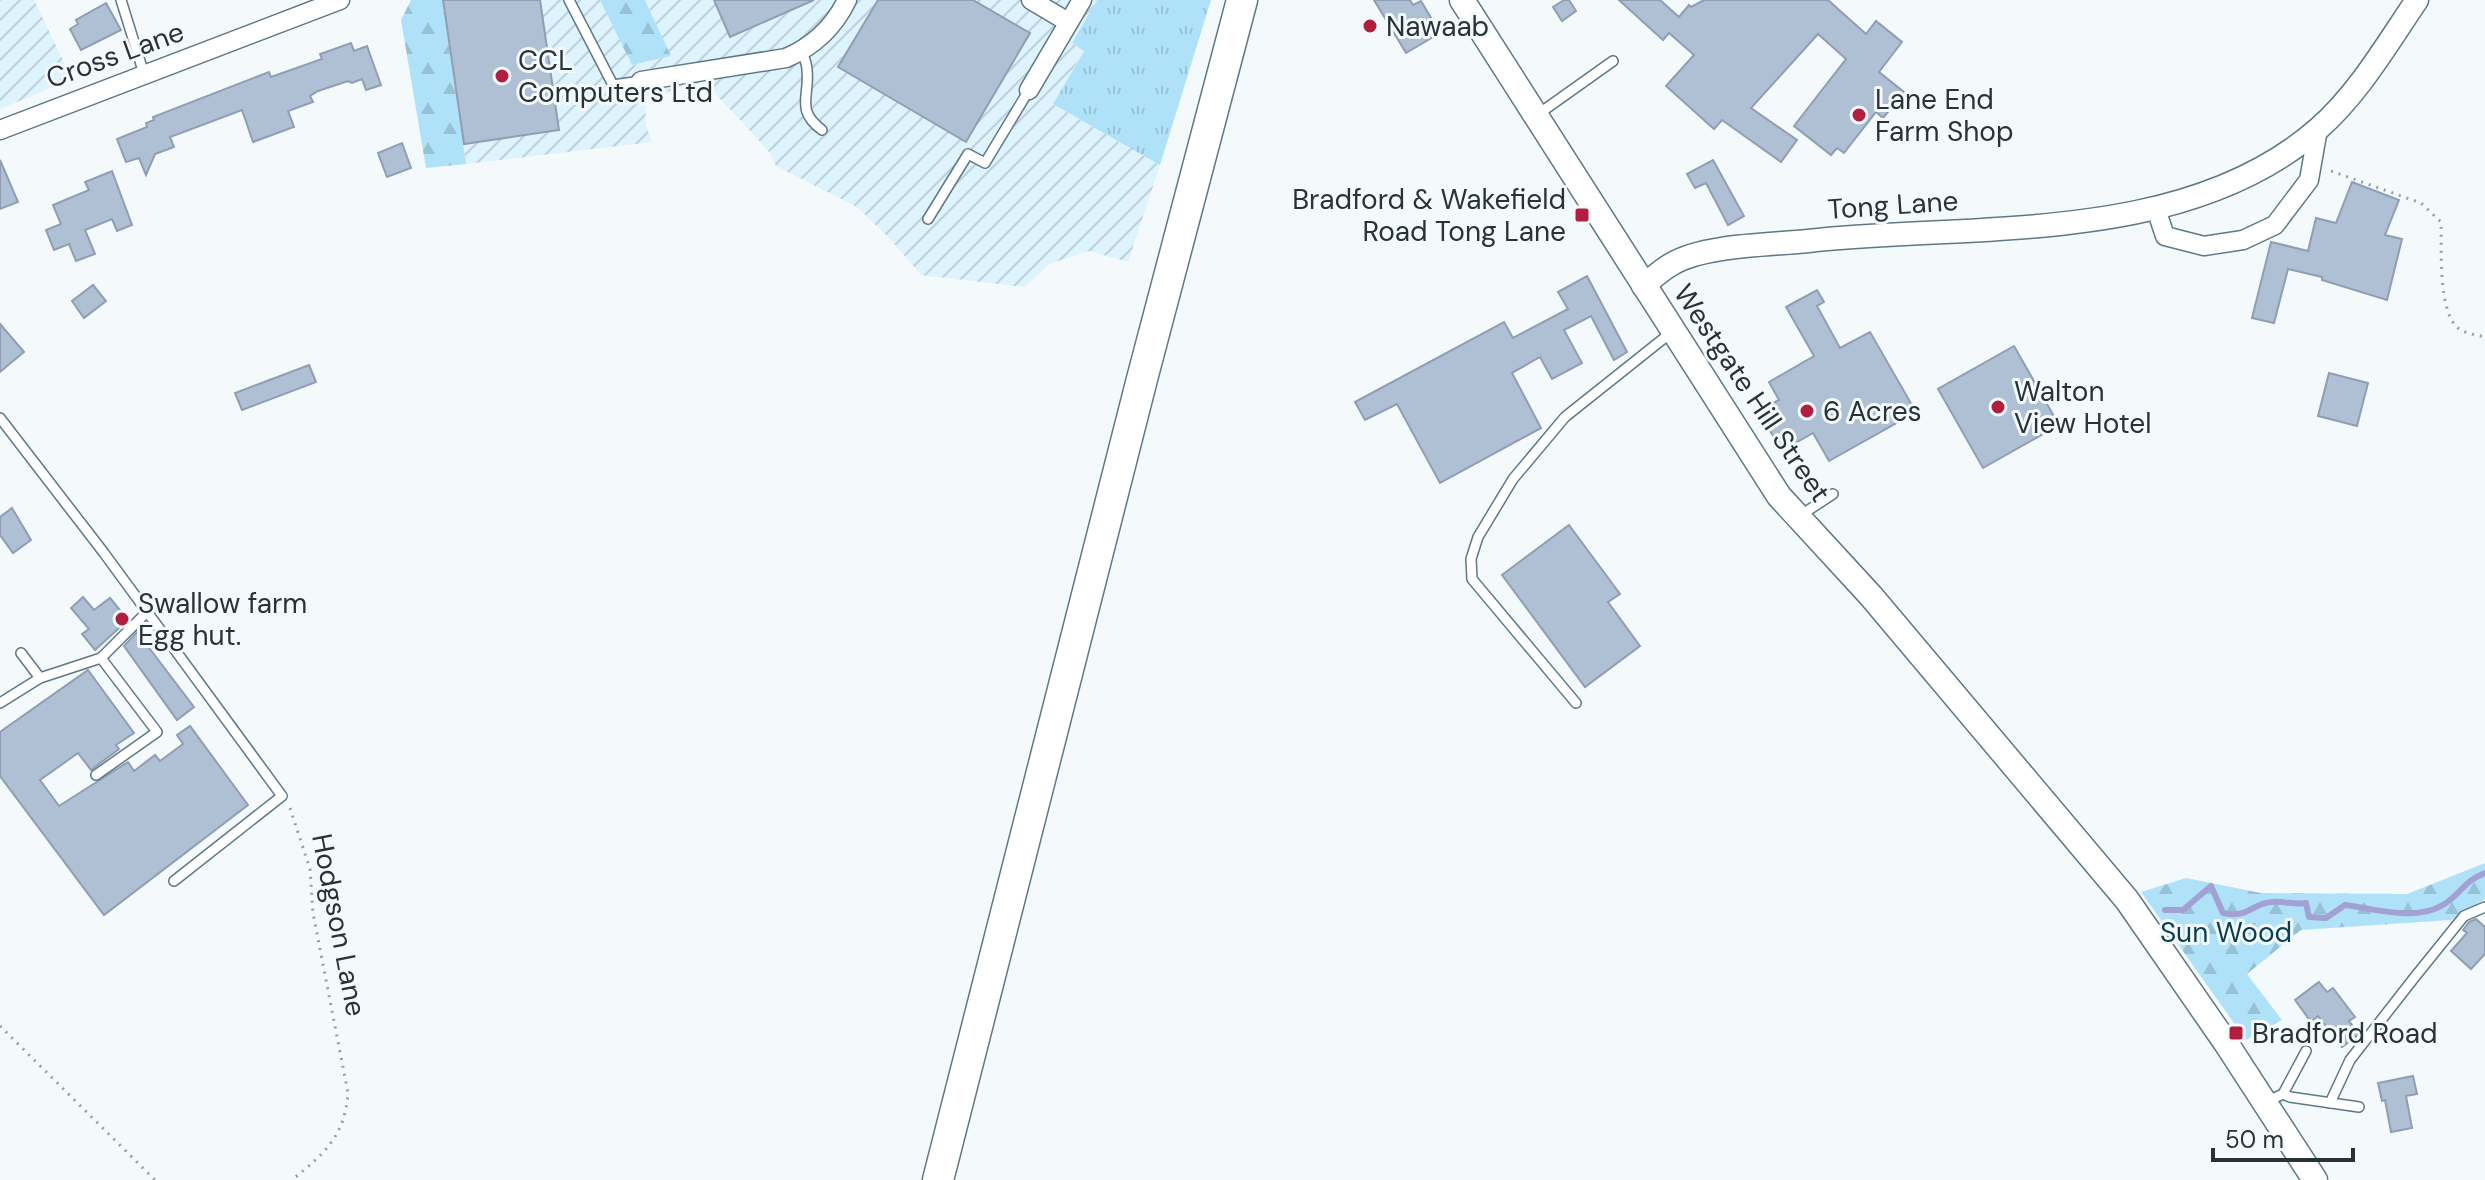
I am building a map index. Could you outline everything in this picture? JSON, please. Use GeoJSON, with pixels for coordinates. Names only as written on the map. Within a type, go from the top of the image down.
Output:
{"type":"FeatureCollection","features":[{"type":"Feature","properties":{"kind":"highway"},"geometry":{"type":"LineString","coordinates":[[938,1180],[1242,0]]}},
{"type":"Feature","properties":{"kind":"main road","name":"Westgate Hill Street"},"geometry":{"type":"LineString","coordinates":[[1462,0],[1779,496],[1871,596],[2127,900],[2226,1043],[2274,1098]]}},
{"type":"Feature","properties":{"kind":"main road"},"geometry":{"type":"LineString","coordinates":[[2274,1098],[2315,1180]]}},
{"type":"Feature","properties":{"kind":"street","name":"Cross Lane"},"geometry":{"type":"LineString","coordinates":[[0,130],[340,0]]}},
{"type":"Feature","properties":{"kind":"street"},"geometry":{"type":"LineString","coordinates":[[641,81],[786,58],[802,51],[825,33],[847,0]]}},
{"type":"Feature","properties":{"kind":"street"},"geometry":{"type":"LineString","coordinates":[[1031,0],[1068,22]]}},
{"type":"Feature","properties":{"kind":"street"},"geometry":{"type":"LineString","coordinates":[[1029,90],[1082,0]]}},
{"type":"Feature","properties":{"kind":"street","name":"Tong Lane"},"geometry":{"type":"LineString","coordinates":[[1643,286],[1673,263],[1703,252],[1819,240],[2021,229],[2156,209],[2228,184],[2270,163],[2318,129],[2369,74],[2417,0]]}},
{"type":"Feature","properties":{"kind":"street"},"geometry":{"type":"LineString","coordinates":[[2156,209],[2165,236],[2204,246],[2243,240],[2275,225],[2309,180],[2318,129]]}},
{"type":"Feature","properties":{"kind":"lane"},"geometry":{"type":"LineString","coordinates":[[121,0],[144,74]]}},
{"type":"Feature","properties":{"kind":"lane"},"geometry":{"type":"LineString","coordinates":[[569,0],[613,85],[641,81]]}},
{"type":"Feature","properties":{"kind":"lane"},"geometry":{"type":"LineString","coordinates":[[802,51],[808,71],[806,112],[822,130]]}},
{"type":"Feature","properties":{"kind":"lane"},"geometry":{"type":"LineString","coordinates":[[1537,115],[1613,61]]}},
{"type":"Feature","properties":{"kind":"lane"},"geometry":{"type":"LineString","coordinates":[[928,219],[968,154],[985,163],[1029,90]]}},
{"type":"Feature","properties":{"kind":"lane"},"geometry":{"type":"LineString","coordinates":[[1576,703],[1472,579],[1471,559],[1478,537],[1513,479],[1565,417],[1673,331]]}},
{"type":"Feature","properties":{"kind":"lane"},"geometry":{"type":"LineString","coordinates":[[0,418],[282,796],[174,881]]}},
{"type":"Feature","properties":{"kind":"lane"},"geometry":{"type":"LineString","coordinates":[[1798,516],[1833,494]]}},
{"type":"Feature","properties":{"kind":"lane"},"geometry":{"type":"LineString","coordinates":[[0,703],[40,678],[101,658],[147,612]]}},
{"type":"Feature","properties":{"kind":"lane"},"geometry":{"type":"LineString","coordinates":[[21,653],[40,678]]}},
{"type":"Feature","properties":{"kind":"lane"},"geometry":{"type":"LineString","coordinates":[[96,775],[157,732],[101,658]]}},
{"type":"Feature","properties":{"kind":"lane"},"geometry":{"type":"LineString","coordinates":[[2330,1103],[2350,1060],[2422,968],[2464,916],[2485,907]]}},
{"type":"Feature","properties":{"kind":"lane"},"geometry":{"type":"LineString","coordinates":[[2274,1098],[2306,1051]]}},
{"type":"Feature","properties":{"kind":"lane"},"geometry":{"type":"LineString","coordinates":[[2274,1098],[2290,1097],[2359,1107]]}},
{"type":"Feature","properties":{"kind":"path"},"geometry":{"type":"LineString","coordinates":[[2312,164],[2421,203],[2441,222],[2444,292],[2449,319],[2460,330],[2485,337]]}},
{"type":"Feature","properties":{"kind":"path","name":"Hodgson Lane"},"geometry":{"type":"LineString","coordinates":[[282,796],[297,824],[310,869],[313,913],[348,1093],[347,1112],[332,1142],[321,1157],[292,1180]]}},
{"type":"Feature","properties":{"kind":"path"},"geometry":{"type":"LineString","coordinates":[[0,1026],[155,1180]]}},
{"type":"Feature","properties":{"kind":"shaded area"},"geometry":{"type":"Polygon","coordinates":[[[0,0],[34,0],[72,79],[0,109],[0,0]]]}},
{"type":"Feature","properties":{"kind":"shaded area"},"geometry":{"type":"Polygon","coordinates":[[[442,0],[600,0],[633,65],[671,56],[645,0],[1097,0],[1072,43],[1084,50],[1053,104],[1160,165],[1128,262],[1089,251],[1049,264],[1025,287],[921,275],[857,207],[776,166],[770,153],[704,82],[645,98],[646,126],[652,142],[466,164],[442,0]]]}},
{"type":"Feature","properties":{"kind":"green space"},"geometry":{"type":"Polygon","coordinates":[[[411,0],[442,0],[466,164],[426,168],[401,20],[411,0]]]}},
{"type":"Feature","properties":{"kind":"green space"},"geometry":{"type":"Polygon","coordinates":[[[600,0],[645,0],[671,56],[632,65],[600,0]]]}},
{"type":"Feature","properties":{"kind":"green space"},"geometry":{"type":"Polygon","coordinates":[[[1097,0],[1211,0],[1160,165],[1053,104],[1084,51],[1072,43],[1097,0]]]}},
{"type":"Feature","properties":{"kind":"green space","name":"Sun Wood"},"geometry":{"type":"Polygon","coordinates":[[[2485,863],[2485,899],[2451,920],[2301,930],[2247,974],[2282,1020],[2246,1040],[2141,892],[2186,878],[2261,893],[2407,894],[2485,863]]]}},
{"type":"Feature","properties":{"kind":"building","name":"CCL Computers Ltd"},"geometry":{"type":"Polygon","coordinates":[[[443,0],[540,0],[559,130],[464,144],[443,0]]]}},
{"type":"Feature","properties":{"kind":"building"},"geometry":{"type":"Polygon","coordinates":[[[714,0],[814,0],[730,37],[714,0]]]}},
{"type":"Feature","properties":{"kind":"building"},"geometry":{"type":"Polygon","coordinates":[[[878,0],[973,0],[1030,33],[966,142],[838,67],[878,0]]]}},
{"type":"Feature","properties":{"kind":"building"},"geometry":{"type":"Polygon","coordinates":[[[1374,0],[1410,0],[1413,5],[1421,1],[1440,33],[1406,53],[1374,0]]]}},
{"type":"Feature","properties":{"kind":"building"},"geometry":{"type":"Polygon","coordinates":[[[1569,0],[1576,11],[1562,21],[1553,7],[1569,0]]]}},
{"type":"Feature","properties":{"kind":"building"},"geometry":{"type":"Polygon","coordinates":[[[1619,0],[1660,0],[1679,17],[1689,5],[1691,7],[1704,0],[1828,0],[1866,34],[1876,21],[1902,42],[1879,72],[1904,92],[1883,118],[1876,112],[1844,153],[1837,148],[1831,155],[1794,126],[1846,59],[1818,34],[1751,108],[1797,140],[1781,162],[1722,120],[1714,129],[1666,86],[1694,55],[1669,33],[1663,40],[1619,0]]]}},
{"type":"Feature","properties":{"kind":"building"},"geometry":{"type":"Polygon","coordinates":[[[106,3],[121,30],[81,50],[70,29],[78,24],[76,20],[106,3]]]}},
{"type":"Feature","properties":{"kind":"building"},"geometry":{"type":"Polygon","coordinates":[[[351,43],[354,51],[367,46],[381,85],[366,90],[362,79],[318,91],[310,96],[313,102],[288,111],[294,127],[253,142],[242,110],[170,137],[174,147],[155,154],[146,175],[139,158],[126,162],[117,139],[147,127],[146,123],[154,120],[153,117],[269,72],[271,77],[322,59],[320,54],[351,43]]]}},
{"type":"Feature","properties":{"kind":"building"},"geometry":{"type":"Polygon","coordinates":[[[402,143],[411,168],[387,177],[378,153],[402,143]]]}},
{"type":"Feature","properties":{"kind":"building"},"geometry":{"type":"Polygon","coordinates":[[[0,160],[18,202],[0,209],[0,160]]]}},
{"type":"Feature","properties":{"kind":"building"},"geometry":{"type":"Polygon","coordinates":[[[1713,160],[1744,216],[1728,225],[1706,183],[1695,188],[1687,174],[1713,160]]]}},
{"type":"Feature","properties":{"kind":"building"},"geometry":{"type":"Polygon","coordinates":[[[112,171],[132,225],[117,231],[112,219],[85,230],[95,254],[76,261],[69,244],[54,250],[46,230],[61,224],[53,205],[89,190],[85,182],[112,171]]]}},
{"type":"Feature","properties":{"kind":"building"},"geometry":{"type":"Polygon","coordinates":[[[2352,182],[2399,200],[2385,235],[2402,239],[2387,300],[2322,280],[2322,277],[2288,269],[2274,323],[2252,318],[2271,242],[2308,251],[2316,218],[2336,223],[2352,182]]]}},
{"type":"Feature","properties":{"kind":"building"},"geometry":{"type":"Polygon","coordinates":[[[1587,276],[1627,352],[1614,360],[1591,316],[1564,330],[1582,363],[1552,379],[1540,357],[1512,373],[1541,428],[1440,483],[1397,404],[1365,420],[1355,402],[1504,322],[1513,338],[1568,309],[1558,292],[1587,276]]]}},
{"type":"Feature","properties":{"kind":"building"},"geometry":{"type":"Polygon","coordinates":[[[93,285],[106,301],[84,318],[72,301],[93,285]]]}},
{"type":"Feature","properties":{"kind":"building"},"geometry":{"type":"Polygon","coordinates":[[[1817,290],[1824,302],[1817,306],[1840,348],[1870,332],[1916,412],[1829,461],[1813,433],[1792,445],[1789,440],[1779,446],[1758,411],[1779,400],[1769,382],[1814,356],[1786,307],[1817,290]]]}},
{"type":"Feature","properties":{"kind":"building"},"geometry":{"type":"Polygon","coordinates":[[[0,324],[24,352],[0,372],[0,324]]]}},
{"type":"Feature","properties":{"kind":"building","name":"Walton View Hotel"},"geometry":{"type":"Polygon","coordinates":[[[2014,346],[2059,425],[1983,468],[1938,389],[2014,346]]]}},
{"type":"Feature","properties":{"kind":"building"},"geometry":{"type":"Polygon","coordinates":[[[309,365],[316,382],[242,410],[235,393],[309,365]]]}},
{"type":"Feature","properties":{"kind":"building"},"geometry":{"type":"Polygon","coordinates":[[[2329,373],[2368,383],[2357,426],[2318,416],[2329,373]]]}},
{"type":"Feature","properties":{"kind":"building"},"geometry":{"type":"Polygon","coordinates":[[[12,508],[31,540],[13,553],[0,535],[0,517],[12,508]]]}},
{"type":"Feature","properties":{"kind":"building"},"geometry":{"type":"Polygon","coordinates":[[[1569,525],[1620,594],[1608,602],[1640,646],[1585,687],[1502,575],[1569,525]]]}},
{"type":"Feature","properties":{"kind":"building"},"geometry":{"type":"Polygon","coordinates":[[[83,597],[94,610],[110,598],[128,620],[95,650],[82,634],[89,629],[71,608],[83,597]]]}},
{"type":"Feature","properties":{"kind":"building"},"geometry":{"type":"Polygon","coordinates":[[[137,632],[194,707],[177,720],[124,646],[137,632]]]}},
{"type":"Feature","properties":{"kind":"building"},"geometry":{"type":"Polygon","coordinates":[[[88,670],[134,733],[116,745],[119,749],[91,770],[78,753],[40,780],[59,806],[128,762],[134,771],[155,755],[160,761],[183,744],[177,735],[190,726],[248,805],[104,915],[0,776],[0,732],[88,670]]]}},
{"type":"Feature","properties":{"kind":"building"},"geometry":{"type":"Polygon","coordinates":[[[2476,919],[2485,927],[2485,954],[2471,969],[2451,951],[2467,933],[2463,930],[2469,922],[2476,919]]]}},
{"type":"Feature","properties":{"kind":"building"},"geometry":{"type":"Polygon","coordinates":[[[2319,982],[2327,992],[2333,988],[2355,1017],[2349,1021],[2359,1034],[2342,1047],[2318,1016],[2311,1022],[2295,1000],[2319,982]]]}},
{"type":"Feature","properties":{"kind":"building"},"geometry":{"type":"Polygon","coordinates":[[[2413,1076],[2417,1094],[2406,1096],[2412,1128],[2391,1132],[2385,1100],[2382,1101],[2378,1083],[2413,1076]]]}},
{"type":"Feature","properties":{"kind":"waterway"},"geometry":{"type":"LineString","coordinates":[[2165,910],[2183,910],[2211,886],[2223,913],[2239,914],[2277,902],[2306,903],[2309,917],[2326,918],[2345,905],[2413,913],[2439,907],[2485,873]]}},
{"type":"Feature","properties":{"kind":"place","name":"Nawaab"},"geometry":{"type":"Point","coordinates":[1370,26]}},
{"type":"Feature","properties":{"kind":"place","name":"CCL Computers Ltd"},"geometry":{"type":"Point","coordinates":[502,76]}},
{"type":"Feature","properties":{"kind":"place","name":"Lane End Farm Shop"},"geometry":{"type":"Point","coordinates":[1859,115]}},
{"type":"Feature","properties":{"kind":"place","name":"Bradford & Wakefield Road Tong Lane"},"geometry":{"type":"Point","coordinates":[1582,215]}},
{"type":"Feature","properties":{"kind":"place","name":"Walton View Hotel"},"geometry":{"type":"Point","coordinates":[1998,407]}},
{"type":"Feature","properties":{"kind":"place","name":"6 Acres"},"geometry":{"type":"Point","coordinates":[1807,411]}},
{"type":"Feature","properties":{"kind":"place","name":"Swallow farm Egg hut."},"geometry":{"type":"Point","coordinates":[122,619]}},
{"type":"Feature","properties":{"kind":"place","name":"Bradford Road"},"geometry":{"type":"Point","coordinates":[2236,1033]}}]}
